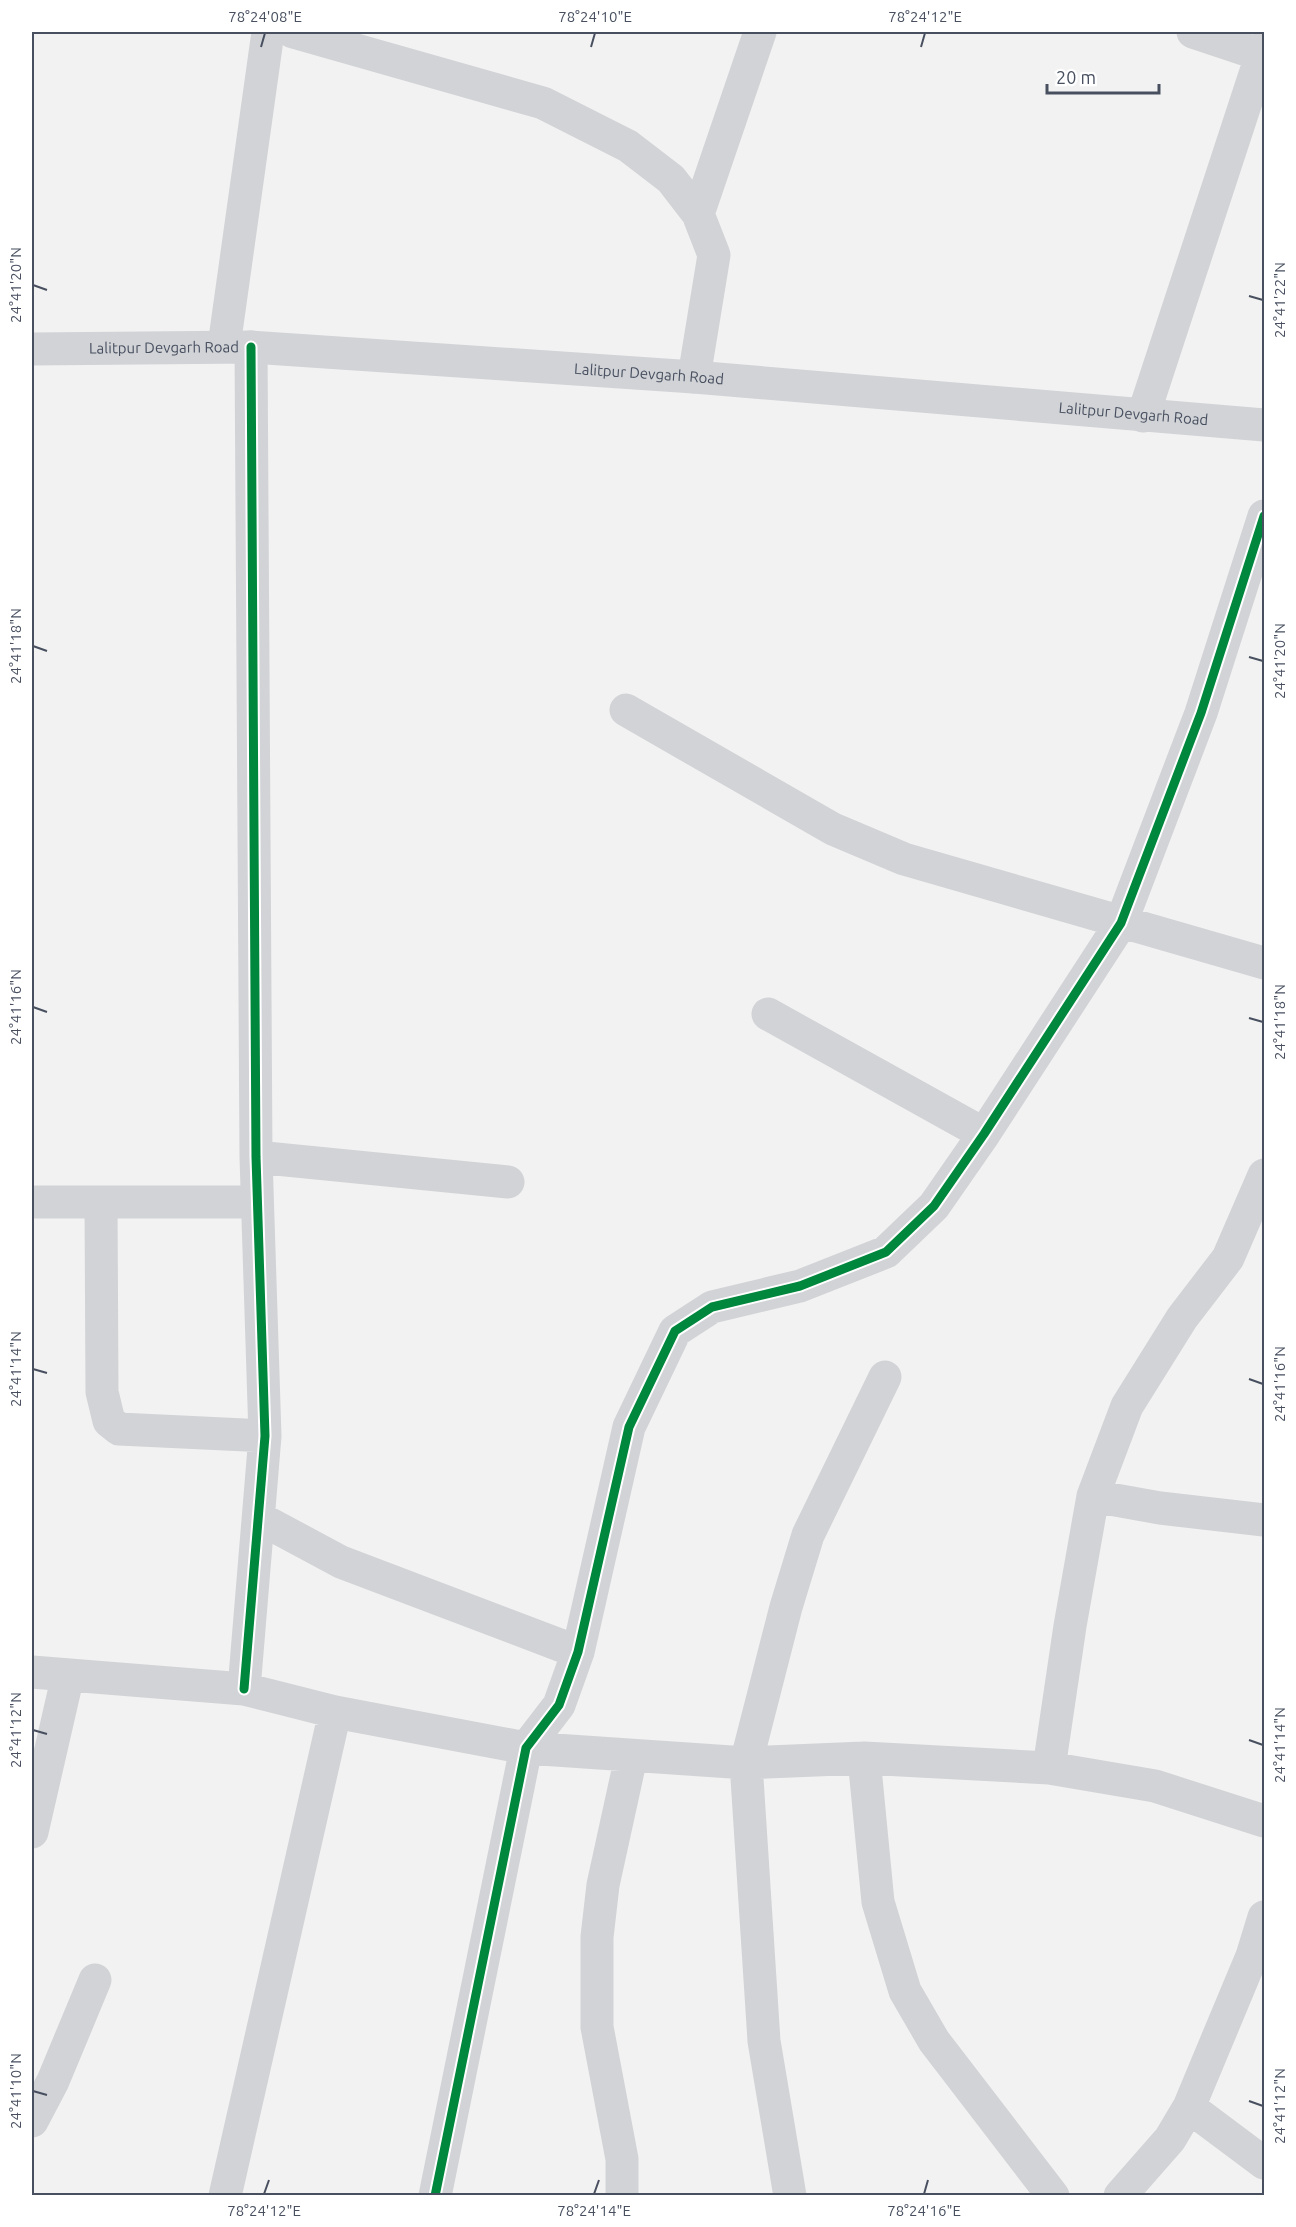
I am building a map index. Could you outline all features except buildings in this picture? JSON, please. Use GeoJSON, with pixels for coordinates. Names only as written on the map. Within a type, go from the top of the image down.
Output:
{"type":"FeatureCollection","features":[{"type":"Feature","properties":{"kind":"main road","name":"Lalitpur Devgarh Road"},"geometry":{"type":"LineString","coordinates":[[32,349],[237,346],[694,377],[1264,425]]}},
{"type":"Feature","properties":{"kind":"street"},"geometry":{"type":"LineString","coordinates":[[244,1689],[265,1436],[257,1202],[237,346],[268,32]]}},
{"type":"Feature","properties":{"kind":"street"},"geometry":{"type":"LineString","coordinates":[[293,32],[543,103],[628,146],[670,179],[698,214],[714,255],[694,377]]}},
{"type":"Feature","properties":{"kind":"street"},"geometry":{"type":"LineString","coordinates":[[698,214],[760,32]]}},
{"type":"Feature","properties":{"kind":"street"},"geometry":{"type":"LineString","coordinates":[[1143,416],[1263,51],[1193,32]]}},
{"type":"Feature","properties":{"kind":"street"},"geometry":{"type":"LineString","coordinates":[[435,2196],[526,1748],[559,1705],[578,1652],[629,1427],[675,1332],[712,1307],[800,1286],[886,1252],[934,1206],[984,1134],[1120,923],[1201,713],[1264,516]]}},
{"type":"Feature","properties":{"kind":"street"},"geometry":{"type":"LineString","coordinates":[[626,710],[833,829],[904,859],[1264,963]]}},
{"type":"Feature","properties":{"kind":"street"},"geometry":{"type":"LineString","coordinates":[[768,1014],[984,1134]]}},
{"type":"Feature","properties":{"kind":"street"},"geometry":{"type":"LineString","coordinates":[[256,1157],[508,1182]]}},
{"type":"Feature","properties":{"kind":"street"},"geometry":{"type":"LineString","coordinates":[[1049,1768],[1070,1626],[1093,1496],[1127,1406],[1182,1318],[1228,1258],[1264,1175]]}},
{"type":"Feature","properties":{"kind":"street"},"geometry":{"type":"LineString","coordinates":[[32,1202],[257,1202]]}},
{"type":"Feature","properties":{"kind":"street"},"geometry":{"type":"LineString","coordinates":[[101,1202],[102,1392],[109,1421],[119,1430],[265,1436]]}},
{"type":"Feature","properties":{"kind":"street"},"geometry":{"type":"LineString","coordinates":[[790,2196],[764,2041],[746,1763],[786,1607],[808,1535],[885,1377]]}},
{"type":"Feature","properties":{"kind":"street"},"geometry":{"type":"LineString","coordinates":[[1093,1496],[1160,1508],[1264,1520]]}},
{"type":"Feature","properties":{"kind":"street"},"geometry":{"type":"LineString","coordinates":[[259,1518],[341,1562],[578,1652]]}},
{"type":"Feature","properties":{"kind":"street"},"geometry":{"type":"LineString","coordinates":[[32,1672],[244,1689],[335,1712],[526,1748],[631,1757],[746,1763],[864,1758],[1049,1768],[1155,1786],[1264,1821]]}},
{"type":"Feature","properties":{"kind":"street"},"geometry":{"type":"LineString","coordinates":[[32,1832],[68,1675]]}},
{"type":"Feature","properties":{"kind":"street"},"geometry":{"type":"LineString","coordinates":[[225,2196],[335,1712]]}},
{"type":"Feature","properties":{"kind":"street"},"geometry":{"type":"LineString","coordinates":[[621,2196],[622,2159],[597,2026],[597,1937],[603,1885],[631,1757]]}},
{"type":"Feature","properties":{"kind":"street"},"geometry":{"type":"LineString","coordinates":[[864,1758],[878,1902],[905,1991],[934,2041],[1053,2196]]}},
{"type":"Feature","properties":{"kind":"street"},"geometry":{"type":"LineString","coordinates":[[1120,2196],[1170,2139],[1189,2107],[1252,1956],[1264,1917]]}},
{"type":"Feature","properties":{"kind":"street"},"geometry":{"type":"LineString","coordinates":[[32,2121],[53,2081],[96,1980]]}},
{"type":"Feature","properties":{"kind":"street"},"geometry":{"type":"LineString","coordinates":[[1189,2107],[1264,2163]]}},
{"type":"Feature","properties":{"kind":"cycle path"},"geometry":{"type":"LineString","coordinates":[[244,1689],[265,1436],[256,1157],[251,347]]}},
{"type":"Feature","properties":{"kind":"cycle path"},"geometry":{"type":"LineString","coordinates":[[435,2196],[526,1748],[559,1705],[578,1652],[629,1427],[675,1331],[712,1307],[800,1286],[886,1252],[934,1206],[984,1134],[1121,923],[1201,713],[1264,516]]}}]}
